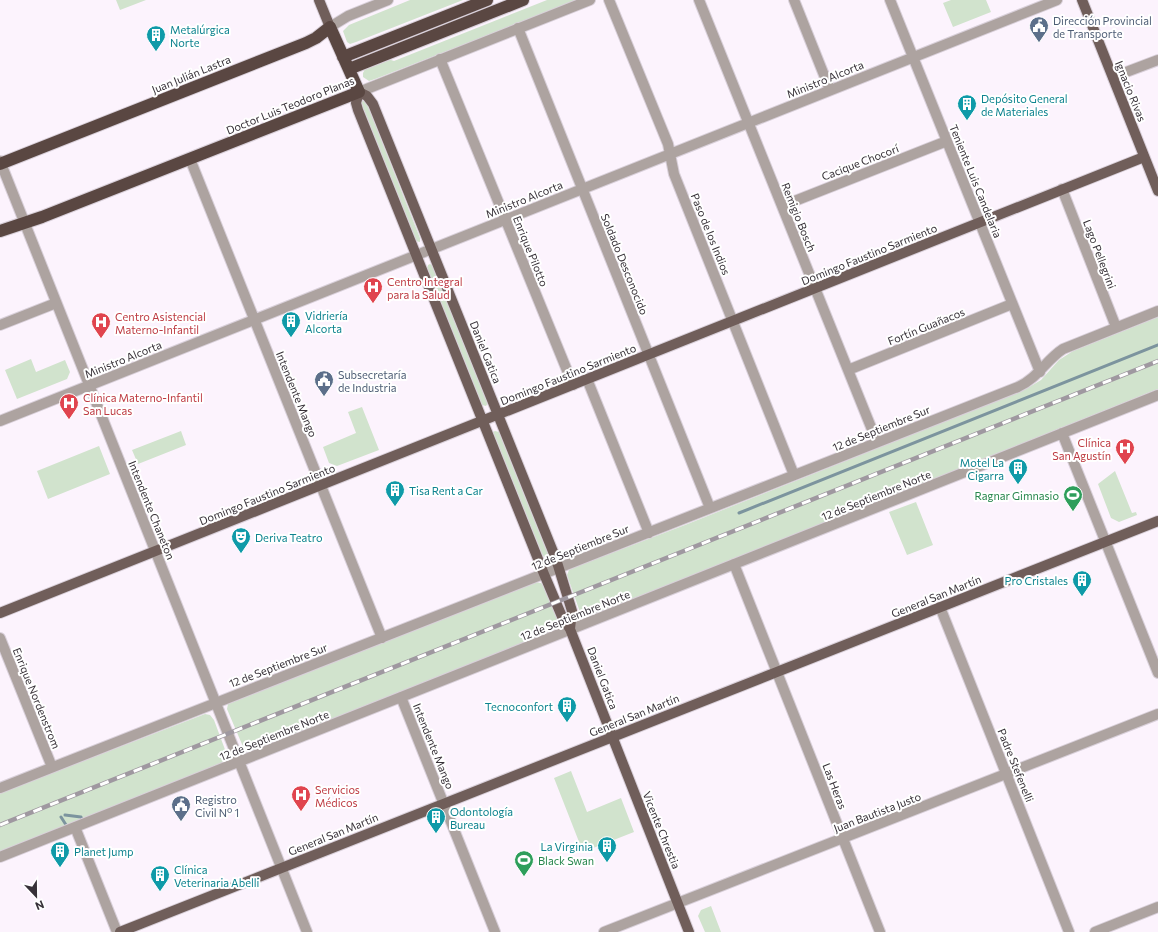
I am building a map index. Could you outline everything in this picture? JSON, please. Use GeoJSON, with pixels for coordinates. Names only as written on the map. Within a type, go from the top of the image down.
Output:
{"type":"FeatureCollection","features":[{"type":"Feature","properties":{"kind":"highway"},"geometry":{"type":"LineString","coordinates":[[343,57],[487,0]]}},
{"type":"Feature","properties":{"kind":"highway"},"geometry":{"type":"LineString","coordinates":[[349,69],[523,0]]}},
{"type":"Feature","properties":{"kind":"highway","name":"Daniel Gatica"},"geometry":{"type":"LineString","coordinates":[[330,27],[359,92]]}},
{"type":"Feature","properties":{"kind":"highway","name":"Juan Julián Lastra"},"geometry":{"type":"LineString","coordinates":[[0,163],[306,43],[316,38],[330,27]]}},
{"type":"Feature","properties":{"kind":"highway","name":"Doctor Luis Teodoro Planas"},"geometry":{"type":"LineString","coordinates":[[0,231],[24,224],[359,92]]}},
{"type":"Feature","properties":{"kind":"main road","name":"Daniel Gatica"},"geometry":{"type":"LineString","coordinates":[[319,0],[330,27]]}},
{"type":"Feature","properties":{"kind":"main road","name":"Ignacio Rivas"},"geometry":{"type":"LineString","coordinates":[[1082,0],[1158,191]]}},
{"type":"Feature","properties":{"kind":"main road","name":"Daniel Gatica"},"geometry":{"type":"LineString","coordinates":[[570,629],[572,611],[559,568],[371,101],[367,96],[359,92],[356,103],[358,110],[544,574],[563,619],[570,629],[612,737]]}},
{"type":"Feature","properties":{"kind":"main road","name":"Domingo Faustino Sarmiento"},"geometry":{"type":"LineString","coordinates":[[0,613],[1144,157]]}},
{"type":"Feature","properties":{"kind":"main road","name":"General San Martín"},"geometry":{"type":"LineString","coordinates":[[120,932],[1158,521]]}},
{"type":"Feature","properties":{"kind":"main road","name":"Vicente Chrestia"},"geometry":{"type":"LineString","coordinates":[[612,737],[690,932]]}},
{"type":"Feature","properties":{"kind":"street","name":"Juan Julián Lastra"},"geometry":{"type":"LineString","coordinates":[[330,27],[348,16],[388,0]]}},
{"type":"Feature","properties":{"kind":"street","name":"Doctor Luis Teodoro Planas"},"geometry":{"type":"LineString","coordinates":[[359,92],[590,0]]}},
{"type":"Feature","properties":{"kind":"street","name":"Paso de los Indios"},"geometry":{"type":"LineString","coordinates":[[609,0],[666,139],[674,174],[794,475]]}},
{"type":"Feature","properties":{"kind":"street","name":"Remigio Bosch"},"geometry":{"type":"LineString","coordinates":[[699,0],[877,442]]}},
{"type":"Feature","properties":{"kind":"street"},"geometry":{"type":"LineString","coordinates":[[794,0],[830,90]]}},
{"type":"Feature","properties":{"kind":"street","name":"Teniente Luis Candelaria"},"geometry":{"type":"LineString","coordinates":[[890,0],[1040,372]]}},
{"type":"Feature","properties":{"kind":"street","name":"Ministro Alcorta"},"geometry":{"type":"LineString","coordinates":[[0,420],[1057,0]]}},
{"type":"Feature","properties":{"kind":"street","name":"Soldado Desconocido"},"geometry":{"type":"LineString","coordinates":[[518,28],[710,508]]}},
{"type":"Feature","properties":{"kind":"street","name":"Enrique Pilotto"},"geometry":{"type":"LineString","coordinates":[[440,59],[573,385]]}},
{"type":"Feature","properties":{"kind":"street"},"geometry":{"type":"LineString","coordinates":[[1113,78],[1158,60]]}},
{"type":"Feature","properties":{"kind":"street","name":"Cacique Chocorí"},"geometry":{"type":"LineString","coordinates":[[782,206],[947,141]]}},
{"type":"Feature","properties":{"kind":"street","name":"Intendente Mango"},"geometry":{"type":"LineString","coordinates":[[190,158],[382,638]]}},
{"type":"Feature","properties":{"kind":"street","name":"Intendente Chaneton"},"geometry":{"type":"LineString","coordinates":[[0,163],[307,932]]}},
{"type":"Feature","properties":{"kind":"street","name":"Lago Pellegrini"},"geometry":{"type":"LineString","coordinates":[[1062,190],[1116,327]]}},
{"type":"Feature","properties":{"kind":"street"},"geometry":{"type":"LineString","coordinates":[[0,325],[56,303]]}},
{"type":"Feature","properties":{"kind":"street","name":"Fortín Guañacos"},"geometry":{"type":"LineString","coordinates":[[848,370],[1012,304]]}},
{"type":"Feature","properties":{"kind":"street","name":"12 de Septiembre Sur"},"geometry":{"type":"LineString","coordinates":[[0,788],[1018,387],[1040,372],[1051,358],[1063,349],[1158,311]]}},
{"type":"Feature","properties":{"kind":"street"},"geometry":{"type":"LineString","coordinates":[[587,379],[649,533]]}},
{"type":"Feature","properties":{"kind":"street","name":"12 de Septiembre Norte"},"geometry":{"type":"LineString","coordinates":[[0,857],[1158,395]]}},
{"type":"Feature","properties":{"kind":"street"},"geometry":{"type":"LineString","coordinates":[[1062,433],[1158,673]]}},
{"type":"Feature","properties":{"kind":"street"},"geometry":{"type":"LineString","coordinates":[[734,564],[777,671]]}},
{"type":"Feature","properties":{"kind":"street","name":"Padre Stefenelli"},"geometry":{"type":"LineString","coordinates":[[940,607],[1069,932]]}},
{"type":"Feature","properties":{"kind":"street","name":"Enrique Nordenstrom"},"geometry":{"type":"LineString","coordinates":[[0,638],[52,767]]}},
{"type":"Feature","properties":{"kind":"street","name":"Las Heras"},"geometry":{"type":"LineString","coordinates":[[777,671],[880,932]]}},
{"type":"Feature","properties":{"kind":"street","name":"Intendente Mango"},"geometry":{"type":"LineString","coordinates":[[401,697],[496,932]]}},
{"type":"Feature","properties":{"kind":"street","name":"Juan Bautista Justo"},"geometry":{"type":"LineString","coordinates":[[604,932],[1158,714]]}},
{"type":"Feature","properties":{"kind":"street"},"geometry":{"type":"LineString","coordinates":[[75,827],[117,932]]}},
{"type":"Feature","properties":{"kind":"street"},"geometry":{"type":"LineString","coordinates":[[1095,932],[1158,907]]}},
{"type":"Feature","properties":{"kind":"green space"},"geometry":{"type":"Polygon","coordinates":[[[116,0],[146,0],[120,10],[116,0]]]}},
{"type":"Feature","properties":{"kind":"green space"},"geometry":{"type":"Polygon","coordinates":[[[410,0],[463,0],[356,42],[350,44],[347,42],[343,31],[349,25],[410,0]]]}},
{"type":"Feature","properties":{"kind":"green space"},"geometry":{"type":"Polygon","coordinates":[[[547,0],[578,0],[375,79],[369,81],[363,77],[365,69],[388,59],[394,61],[547,0]]]}},
{"type":"Feature","properties":{"kind":"green space"},"geometry":{"type":"Polygon","coordinates":[[[951,0],[986,0],[991,12],[953,27],[943,3],[951,0]]]}},
{"type":"Feature","properties":{"kind":"green space"},"geometry":{"type":"Polygon","coordinates":[[[363,99],[366,101],[420,238],[420,242],[415,241],[361,103],[363,99]]]}},
{"type":"Feature","properties":{"kind":"green space"},"geometry":{"type":"Polygon","coordinates":[[[430,264],[433,266],[488,403],[486,406],[482,405],[427,268],[430,264]]]}},
{"type":"Feature","properties":{"kind":"green space"},"geometry":{"type":"Polygon","coordinates":[[[1158,317],[1158,389],[588,618],[583,618],[581,615],[567,575],[569,570],[1026,389],[1041,380],[1059,360],[1073,351],[1158,317]]]}},
{"type":"Feature","properties":{"kind":"green space"},"geometry":{"type":"Polygon","coordinates":[[[31,359],[36,372],[65,360],[70,372],[67,379],[17,399],[5,370],[31,359]]]}},
{"type":"Feature","properties":{"kind":"green space"},"geometry":{"type":"Polygon","coordinates":[[[362,407],[379,450],[337,466],[329,463],[323,447],[356,433],[348,412],[362,407]]]}},
{"type":"Feature","properties":{"kind":"green space"},"geometry":{"type":"Polygon","coordinates":[[[181,431],[186,445],[138,464],[132,450],[181,431]]]}},
{"type":"Feature","properties":{"kind":"green space"},"geometry":{"type":"Polygon","coordinates":[[[493,432],[499,432],[548,554],[547,558],[543,556],[493,435],[493,432]]]}},
{"type":"Feature","properties":{"kind":"green space"},"geometry":{"type":"Polygon","coordinates":[[[99,446],[110,474],[48,499],[37,471],[99,446]]]}},
{"type":"Feature","properties":{"kind":"green space"},"geometry":{"type":"Polygon","coordinates":[[[1115,471],[1132,513],[1136,512],[1137,515],[1119,522],[1111,518],[1098,484],[1115,471]]]}},
{"type":"Feature","properties":{"kind":"green space"},"geometry":{"type":"Polygon","coordinates":[[[916,502],[933,545],[907,555],[889,512],[916,502]]]}},
{"type":"Feature","properties":{"kind":"green space"},"geometry":{"type":"Polygon","coordinates":[[[535,582],[541,583],[545,587],[560,624],[558,630],[250,752],[246,752],[244,749],[227,709],[228,704],[535,582]]]}},
{"type":"Feature","properties":{"kind":"green space"},"geometry":{"type":"Polygon","coordinates":[[[205,714],[210,715],[214,720],[227,755],[227,759],[224,762],[0,852],[0,793],[205,714]]]}},
{"type":"Feature","properties":{"kind":"green space"},"geometry":{"type":"Polygon","coordinates":[[[571,771],[587,812],[621,798],[634,832],[583,852],[554,778],[571,771]]]}},
{"type":"Feature","properties":{"kind":"green space"},"geometry":{"type":"Polygon","coordinates":[[[711,906],[721,932],[705,932],[698,916],[701,910],[711,906]]]}},
{"type":"Feature","properties":{"kind":"waterway"},"geometry":{"type":"LineString","coordinates":[[739,513],[1158,345]]}},
{"type":"Feature","properties":{"kind":"waterway"},"geometry":{"type":"LineString","coordinates":[[65,815],[81,817],[83,822]]}},
{"type":"Feature","properties":{"kind":"waterway"},"geometry":{"type":"LineString","coordinates":[[61,817],[68,828]]}},
{"type":"Feature","properties":{"kind":"railway"},"geometry":{"type":"LineString","coordinates":[[0,825],[1158,361]]}},
{"type":"Feature","properties":{"kind":"place","name":"Dirección Provincial de Transporte"},"geometry":{"type":"Point","coordinates":[1039,43]}},
{"type":"Feature","properties":{"kind":"place","name":"Metalúrgica Norte"},"geometry":{"type":"Point","coordinates":[156,52]}},
{"type":"Feature","properties":{"kind":"place","name":"Depósito General de Materiales"},"geometry":{"type":"Point","coordinates":[967,121]}},
{"type":"Feature","properties":{"kind":"place","name":"Centro Integral para la Salud"},"geometry":{"type":"Point","coordinates":[373,304]}},
{"type":"Feature","properties":{"kind":"place","name":"Vidriería Alcorta"},"geometry":{"type":"Point","coordinates":[291,338]}},
{"type":"Feature","properties":{"kind":"place","name":"Centro Asistencial Materno-Infantil"},"geometry":{"type":"Point","coordinates":[101,339]}},
{"type":"Feature","properties":{"kind":"place","name":"Subsecretaría de Industria"},"geometry":{"type":"Point","coordinates":[324,397]}},
{"type":"Feature","properties":{"kind":"place","name":"Clínica Materno-Infantil San Lucas"},"geometry":{"type":"Point","coordinates":[69,420]}},
{"type":"Feature","properties":{"kind":"place","name":"Clínica San Agustín"},"geometry":{"type":"Point","coordinates":[1125,465]}},
{"type":"Feature","properties":{"kind":"place","name":"Motel La Cigarra"},"geometry":{"type":"Point","coordinates":[1018,485]}},
{"type":"Feature","properties":{"kind":"place","name":"Tisa Rent a Car"},"geometry":{"type":"Point","coordinates":[395,507]}},
{"type":"Feature","properties":{"kind":"place","name":"Ragnar Gimnasio"},"geometry":{"type":"Point","coordinates":[1073,512]}},
{"type":"Feature","properties":{"kind":"place","name":"Deriva Teatro"},"geometry":{"type":"Point","coordinates":[241,554]}},
{"type":"Feature","properties":{"kind":"place","name":"Pro Cristales"},"geometry":{"type":"Point","coordinates":[1082,597]}},
{"type":"Feature","properties":{"kind":"place","name":"Tecnoconfort"},"geometry":{"type":"Point","coordinates":[567,723]}},
{"type":"Feature","properties":{"kind":"place","name":"Servicios Médicos"},"geometry":{"type":"Point","coordinates":[301,812]}},
{"type":"Feature","properties":{"kind":"place","name":"Registro Civil N° 1"},"geometry":{"type":"Point","coordinates":[181,822]}},
{"type":"Feature","properties":{"kind":"place","name":"Odontología Bureau"},"geometry":{"type":"Point","coordinates":[436,834]}},
{"type":"Feature","properties":{"kind":"place","name":"La Virginia"},"geometry":{"type":"Point","coordinates":[607,863]}},
{"type":"Feature","properties":{"kind":"place","name":"Planet Jump"},"geometry":{"type":"Point","coordinates":[60,868]}},
{"type":"Feature","properties":{"kind":"place","name":"Black Swan"},"geometry":{"type":"Point","coordinates":[524,877]}},
{"type":"Feature","properties":{"kind":"place","name":"Clínica Veterinaria Abelli"},"geometry":{"type":"Point","coordinates":[160,892]}}]}
